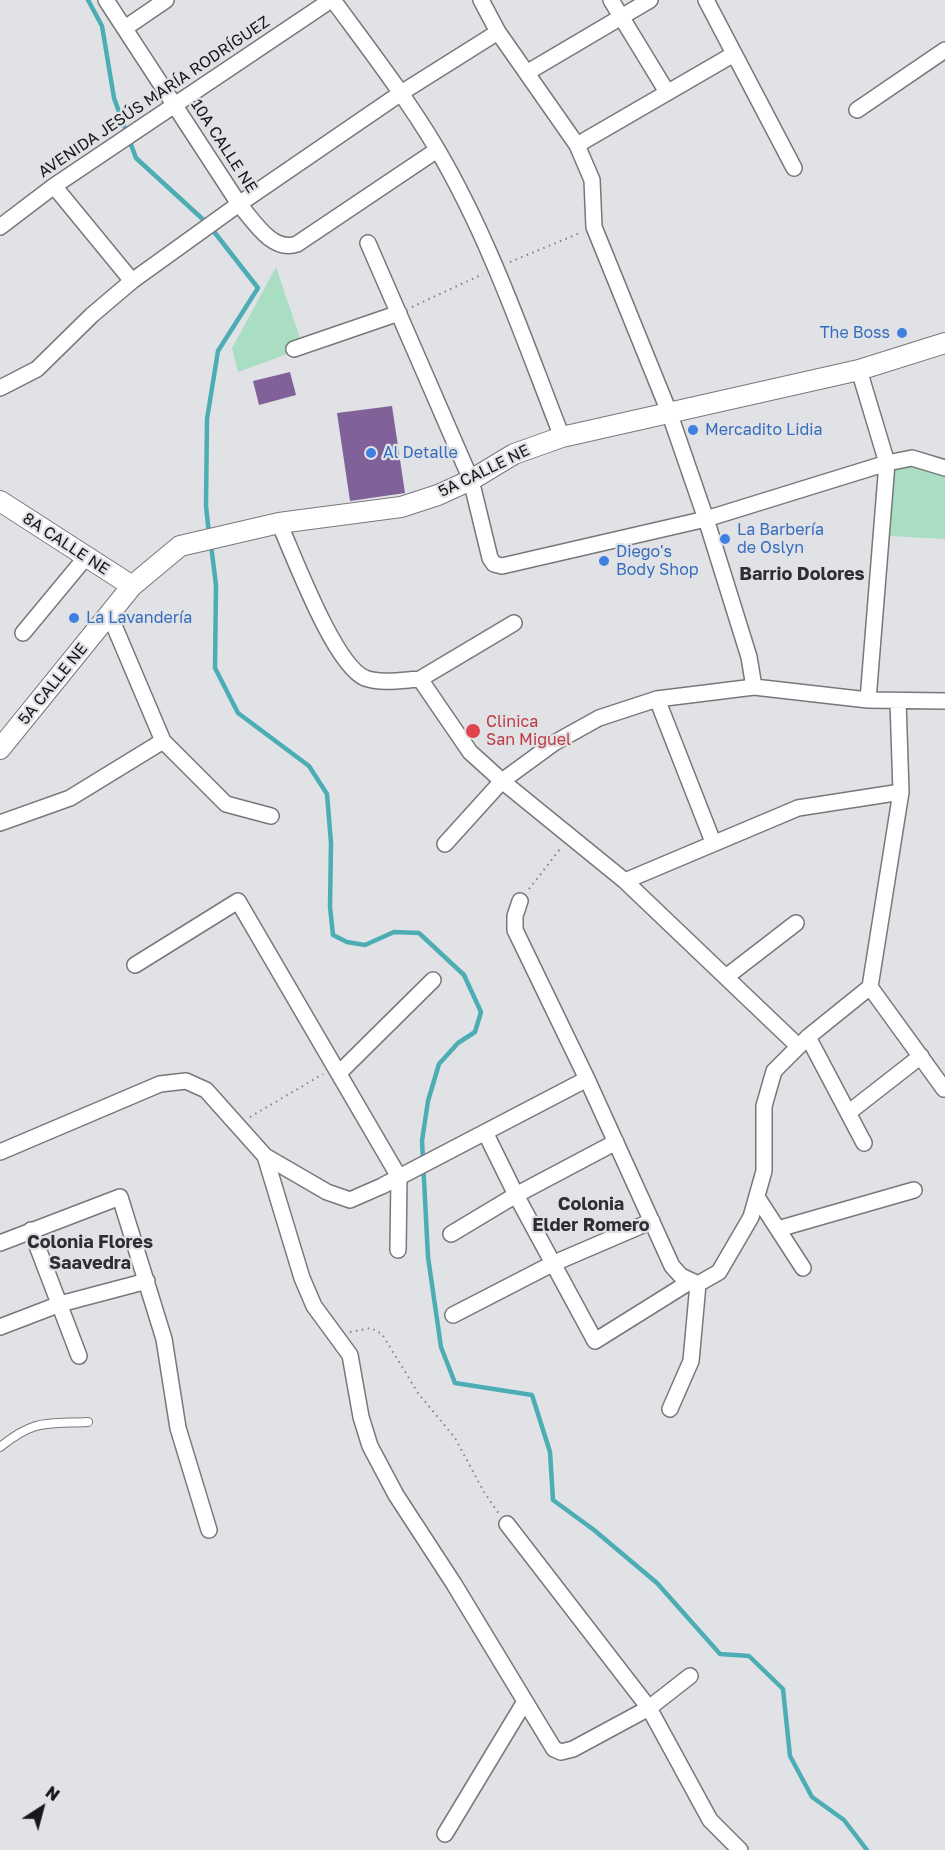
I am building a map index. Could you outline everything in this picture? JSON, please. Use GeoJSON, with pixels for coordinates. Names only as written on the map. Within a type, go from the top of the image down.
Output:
{"type":"FeatureCollection","features":[{"type":"Feature","properties":{"kind":"street","name":"10A CALLE NE"},"geometry":{"type":"LineString","coordinates":[[106,0],[176,104],[239,204],[264,233],[279,245],[288,247],[297,244],[437,150]]}},
{"type":"Feature","properties":{"kind":"street"},"geometry":{"type":"LineString","coordinates":[[125,28],[166,0]]}},
{"type":"Feature","properties":{"kind":"street"},"geometry":{"type":"LineString","coordinates":[[332,0],[401,93],[437,150],[470,211],[562,437]]}},
{"type":"Feature","properties":{"kind":"street","name":"AVENIDA JESÚS MARÍA RODRÍGUEZ"},"geometry":{"type":"LineString","coordinates":[[0,227],[54,186],[332,0]]}},
{"type":"Feature","properties":{"kind":"street"},"geometry":{"type":"LineString","coordinates":[[481,0],[498,32],[577,145],[592,180],[594,227],[669,412],[706,519],[749,657],[754,687]]}},
{"type":"Feature","properties":{"kind":"street"},"geometry":{"type":"LineString","coordinates":[[611,0],[667,92]]}},
{"type":"Feature","properties":{"kind":"street"},"geometry":{"type":"LineString","coordinates":[[528,72],[650,0]]}},
{"type":"Feature","properties":{"kind":"street"},"geometry":{"type":"LineString","coordinates":[[706,0],[794,168]]}},
{"type":"Feature","properties":{"kind":"street"},"geometry":{"type":"LineString","coordinates":[[0,388],[37,369],[92,315],[132,281],[201,231],[401,93],[498,32]]}},
{"type":"Feature","properties":{"kind":"street"},"geometry":{"type":"LineString","coordinates":[[857,110],[945,50]]}},
{"type":"Feature","properties":{"kind":"street"},"geometry":{"type":"LineString","coordinates":[[577,145],[734,54]]}},
{"type":"Feature","properties":{"kind":"street"},"geometry":{"type":"LineString","coordinates":[[54,186],[132,281]]}},
{"type":"Feature","properties":{"kind":"street"},"geometry":{"type":"LineString","coordinates":[[368,243],[471,480],[490,558],[494,564],[502,566],[706,519],[887,463],[912,458],[945,468]]}},
{"type":"Feature","properties":{"kind":"street"},"geometry":{"type":"LineString","coordinates":[[294,349],[399,313]]}},
{"type":"Feature","properties":{"kind":"street","name":"5A CALLE NE"},"geometry":{"type":"LineString","coordinates":[[0,749],[132,586],[180,546],[279,522],[401,507],[438,495],[471,480],[514,454],[562,437],[859,370],[945,343]]}},
{"type":"Feature","properties":{"kind":"street"},"geometry":{"type":"LineString","coordinates":[[859,370],[887,463],[868,700]]}},
{"type":"Feature","properties":{"kind":"street","name":"8A CALLE NE"},"geometry":{"type":"LineString","coordinates":[[0,501],[132,586]]}},
{"type":"Feature","properties":{"kind":"street"},"geometry":{"type":"LineString","coordinates":[[279,522],[336,648],[351,667],[365,678],[392,681],[420,679],[514,623]]}},
{"type":"Feature","properties":{"kind":"street"},"geometry":{"type":"LineString","coordinates":[[22,633],[86,556]]}},
{"type":"Feature","properties":{"kind":"street"},"geometry":{"type":"LineString","coordinates":[[110,616],[164,741],[226,804],[271,816]]}},
{"type":"Feature","properties":{"kind":"street"},"geometry":{"type":"LineString","coordinates":[[420,679],[470,752],[502,782],[625,881],[726,976],[803,1041],[864,1143]]}},
{"type":"Feature","properties":{"kind":"street"},"geometry":{"type":"LineString","coordinates":[[445,844],[502,782],[554,743],[599,718],[657,699],[754,687],[868,700],[945,701]]}},
{"type":"Feature","properties":{"kind":"street"},"geometry":{"type":"LineString","coordinates":[[657,699],[713,842]]}},
{"type":"Feature","properties":{"kind":"street"},"geometry":{"type":"LineString","coordinates":[[485,1132],[552,1264],[595,1341],[695,1283],[719,1272],[751,1217],[757,1197],[764,1171],[764,1106],[774,1071],[803,1041],[870,987],[901,792],[898,701]]}},
{"type":"Feature","properties":{"kind":"street"},"geometry":{"type":"LineString","coordinates":[[0,823],[70,798],[164,741]]}},
{"type":"Feature","properties":{"kind":"street"},"geometry":{"type":"LineString","coordinates":[[625,881],[798,808],[901,792]]}},
{"type":"Feature","properties":{"kind":"street"},"geometry":{"type":"LineString","coordinates":[[135,965],[238,901],[399,1177],[398,1250]]}},
{"type":"Feature","properties":{"kind":"street"},"geometry":{"type":"LineString","coordinates":[[520,901],[515,916],[515,930],[587,1079],[672,1266],[681,1276],[695,1283]]}},
{"type":"Feature","properties":{"kind":"street"},"geometry":{"type":"LineString","coordinates":[[726,976],[796,923]]}},
{"type":"Feature","properties":{"kind":"street"},"geometry":{"type":"LineString","coordinates":[[338,1069],[433,980]]}},
{"type":"Feature","properties":{"kind":"street"},"geometry":{"type":"LineString","coordinates":[[870,987],[944,1089]]}},
{"type":"Feature","properties":{"kind":"street"},"geometry":{"type":"LineString","coordinates":[[848,1113],[921,1056]]}},
{"type":"Feature","properties":{"kind":"street"},"geometry":{"type":"LineString","coordinates":[[0,1152],[160,1084],[186,1081],[206,1090],[265,1156],[327,1192],[350,1200],[587,1079]]}},
{"type":"Feature","properties":{"kind":"street"},"geometry":{"type":"LineString","coordinates":[[451,1234],[516,1195],[616,1142]]}},
{"type":"Feature","properties":{"kind":"street"},"geometry":{"type":"LineString","coordinates":[[265,1156],[302,1278],[314,1306],[350,1355],[361,1417],[370,1446],[396,1495],[554,1749],[561,1752],[573,1749],[649,1708],[690,1676]]}},
{"type":"Feature","properties":{"kind":"street"},"geometry":{"type":"LineString","coordinates":[[778,1229],[914,1190]]}},
{"type":"Feature","properties":{"kind":"street"},"geometry":{"type":"LineString","coordinates":[[0,1243],[120,1197],[164,1339],[178,1428],[209,1530]]}},
{"type":"Feature","properties":{"kind":"street"},"geometry":{"type":"LineString","coordinates":[[757,1197],[803,1268]]}},
{"type":"Feature","properties":{"kind":"street"},"geometry":{"type":"LineString","coordinates":[[453,1315],[552,1264],[652,1221]]}},
{"type":"Feature","properties":{"kind":"street"},"geometry":{"type":"LineString","coordinates":[[32,1230],[79,1356]]}},
{"type":"Feature","properties":{"kind":"street"},"geometry":{"type":"LineString","coordinates":[[0,1327],[60,1304],[147,1281]]}},
{"type":"Feature","properties":{"kind":"street"},"geometry":{"type":"LineString","coordinates":[[670,1409],[691,1361],[696,1328],[695,1283]]}},
{"type":"Feature","properties":{"kind":"street"},"geometry":{"type":"LineString","coordinates":[[507,1524],[649,1708],[710,1821],[740,1850]]}},
{"type":"Feature","properties":{"kind":"street"},"geometry":{"type":"LineString","coordinates":[[445,1834],[524,1703]]}},
{"type":"Feature","properties":{"kind":"lane"},"geometry":{"type":"LineString","coordinates":[[0,1447],[21,1430],[34,1425],[88,1422]]}},
{"type":"Feature","properties":{"kind":"path"},"geometry":{"type":"LineString","coordinates":[[520,901],[570,836]]}},
{"type":"Feature","properties":{"kind":"path"},"geometry":{"type":"LineString","coordinates":[[237,1124],[338,1069]]}},
{"type":"Feature","properties":{"kind":"path"},"geometry":{"type":"LineString","coordinates":[[335,1335],[371,1328],[382,1334],[418,1393],[455,1438],[484,1492],[507,1524]]}},
{"type":"Feature","properties":{"kind":"green space"},"geometry":{"type":"Polygon","coordinates":[[[276,267],[301,341],[287,345],[290,353],[238,372],[232,348],[276,267]]]}},
{"type":"Feature","properties":{"kind":"green space"},"geometry":{"type":"Polygon","coordinates":[[[914,463],[945,474],[945,539],[890,536],[893,471],[914,463]]]}},
{"type":"Feature","properties":{"kind":"building"},"geometry":{"type":"Polygon","coordinates":[[[290,372],[296,395],[259,405],[253,381],[290,372]]]}},
{"type":"Feature","properties":{"kind":"building","name":"Al Detalle"},"geometry":{"type":"Polygon","coordinates":[[[392,406],[405,493],[350,501],[337,413],[392,406]]]}},
{"type":"Feature","properties":{"kind":"waterway"},"geometry":{"type":"LineString","coordinates":[[88,0],[102,26],[114,98],[136,158],[208,224],[258,288],[218,351],[207,419],[206,506],[209,534]]}},
{"type":"Feature","properties":{"kind":"waterway"},"geometry":{"type":"LineString","coordinates":[[211,545],[216,585],[215,668],[238,713],[309,766],[327,794],[331,843],[330,907],[333,935],[347,942],[365,945],[394,932],[419,933],[464,975],[481,1012],[475,1032],[458,1043],[439,1064],[428,1101],[422,1141],[428,1257],[441,1347],[455,1383],[532,1395],[550,1452],[553,1500],[594,1530],[657,1583],[720,1654],[749,1656],[783,1689],[790,1756],[812,1797],[844,1820],[867,1850]]}},
{"type":"Feature","properties":{"kind":"place","name":"The Boss"},"geometry":{"type":"Point","coordinates":[902,333]}},
{"type":"Feature","properties":{"kind":"place","name":"Mercadito Lidia"},"geometry":{"type":"Point","coordinates":[693,430]}},
{"type":"Feature","properties":{"kind":"place","name":"Al Detalle"},"geometry":{"type":"Point","coordinates":[371,453]}},
{"type":"Feature","properties":{"kind":"place","name":"La Barbería de Oslyn"},"geometry":{"type":"Point","coordinates":[725,539]}},
{"type":"Feature","properties":{"kind":"place","name":"Diego's Body Shop"},"geometry":{"type":"Point","coordinates":[604,561]}},
{"type":"Feature","properties":{"kind":"place","name":"La Lavandería"},"geometry":{"type":"Point","coordinates":[74,618]}},
{"type":"Feature","properties":{"kind":"place","name":"Clinica San Miguel"},"geometry":{"type":"Point","coordinates":[473,731]}},
{"type":"Feature","properties":{"kind":"district","name":"Barrio Dolores"},"geometry":{"type":"Point","coordinates":[802,574]}},
{"type":"Feature","properties":{"kind":"district","name":"Colonia Elder Romero"},"geometry":{"type":"Point","coordinates":[591,1214]}},
{"type":"Feature","properties":{"kind":"district","name":"Colonia Flores Saavedra"},"geometry":{"type":"Point","coordinates":[90,1252]}}]}
